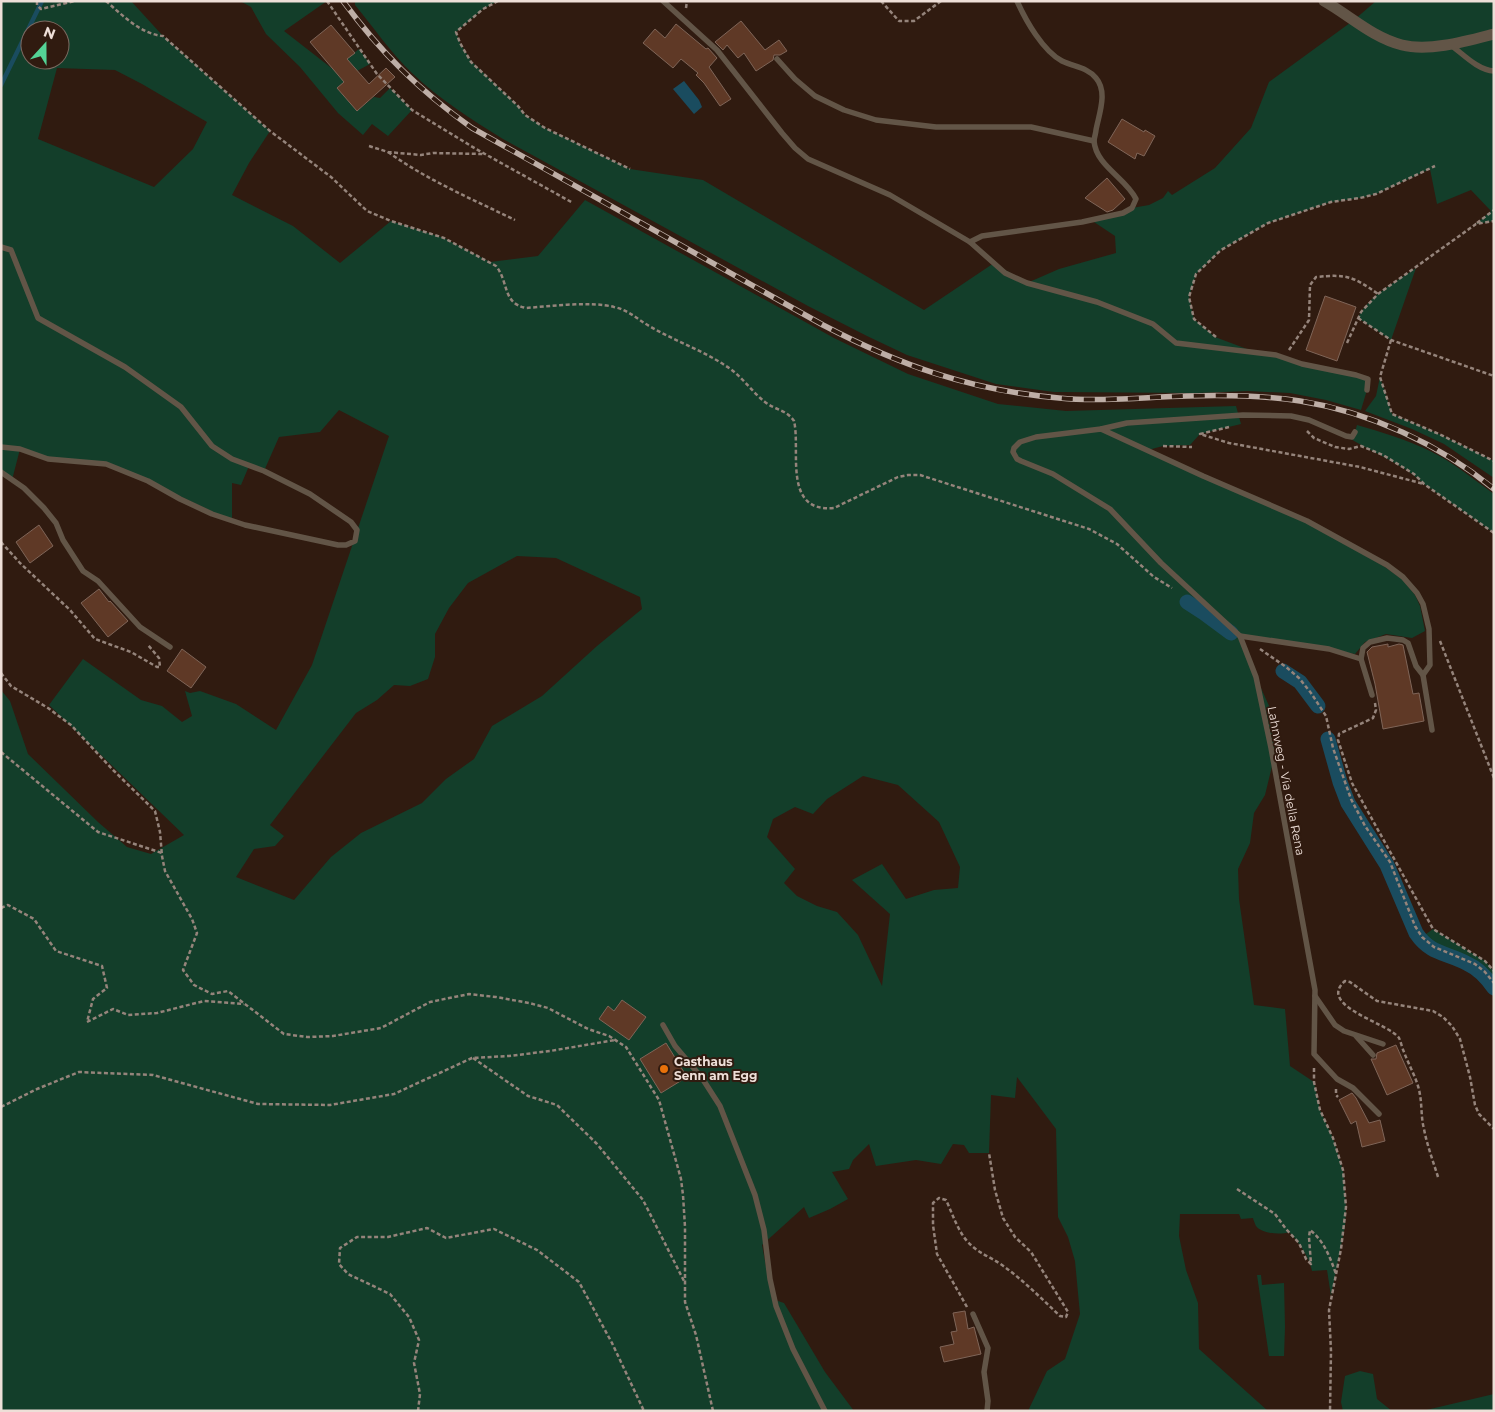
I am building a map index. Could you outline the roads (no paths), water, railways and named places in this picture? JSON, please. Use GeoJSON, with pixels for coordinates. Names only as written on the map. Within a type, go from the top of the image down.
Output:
{"type":"FeatureCollection","features":[{"type":"Feature","properties":{"kind":"street"},"geometry":{"type":"LineString","coordinates":[[1324,1],[1375,34],[1402,45],[1415,47],[1450,44],[1494,34]]}},
{"type":"Feature","properties":{"kind":"lane"},"geometry":{"type":"LineString","coordinates":[[663,1],[717,50],[782,133],[808,159],[890,194],[970,242],[1005,273],[1027,283],[1097,302],[1153,324],[1176,343],[1276,354],[1302,364],[1368,379],[1367,390]]}},
{"type":"Feature","properties":{"kind":"lane"},"geometry":{"type":"LineString","coordinates":[[970,242],[982,236],[1082,222],[1123,213],[1132,208],[1136,199],[1125,184],[1107,168],[1099,156],[1094,142],[1102,102],[1102,92],[1097,79],[1089,71],[1054,56],[1029,24],[1017,1]]}},
{"type":"Feature","properties":{"kind":"lane"},"geometry":{"type":"LineString","coordinates":[[1450,44],[1476,65],[1494,72]]}},
{"type":"Feature","properties":{"kind":"lane"},"geometry":{"type":"LineString","coordinates":[[777,59],[795,79],[815,96],[844,110],[876,120],[936,127],[1031,127],[1094,142]]}},
{"type":"Feature","properties":{"kind":"lane"},"geometry":{"type":"LineString","coordinates":[[1,247],[11,250],[38,318],[126,367],[181,407],[212,446],[232,459],[264,471],[310,494],[351,522],[356,530],[355,541],[346,545],[338,545],[245,525],[212,514],[148,481],[106,464],[48,459],[20,449],[1,447]]}},
{"type":"Feature","properties":{"kind":"lane"},"geometry":{"type":"LineString","coordinates":[[1355,432],[1352,437],[1309,420],[1284,416],[1243,415],[1127,423],[1101,429],[1036,437],[1020,442],[1013,452],[1017,459],[1053,474],[1110,509],[1161,563],[1240,636],[1329,649],[1361,659]]}},
{"type":"Feature","properties":{"kind":"lane"},"geometry":{"type":"LineString","coordinates":[[1101,429],[1307,521],[1386,564],[1404,576],[1423,604],[1429,629],[1430,665],[1423,675]]}},
{"type":"Feature","properties":{"kind":"lane"},"geometry":{"type":"LineString","coordinates":[[1,472],[24,488],[44,508],[56,523],[62,540],[83,571],[98,581],[140,627],[170,647]]}},
{"type":"Feature","properties":{"kind":"lane","name":"Lahnweg - Via della Rena"},"geometry":{"type":"LineString","coordinates":[[1240,636],[1256,677],[1271,748],[1315,990],[1314,1054],[1337,1079],[1353,1088],[1379,1114]]}},
{"type":"Feature","properties":{"kind":"lane"},"geometry":{"type":"LineString","coordinates":[[1372,695],[1361,659],[1364,648],[1370,642],[1387,638],[1403,640],[1408,643],[1416,666],[1423,675],[1432,730]]}},
{"type":"Feature","properties":{"kind":"lane"},"geometry":{"type":"LineString","coordinates":[[1315,996],[1335,1025],[1354,1035],[1383,1044]]}},
{"type":"Feature","properties":{"kind":"lane"},"geometry":{"type":"LineString","coordinates":[[664,1025],[675,1046],[702,1078],[724,1115],[755,1195],[764,1230],[770,1279],[776,1306],[793,1349],[825,1411]]}},
{"type":"Feature","properties":{"kind":"lane"},"geometry":{"type":"LineString","coordinates":[[1354,1035],[1373,1055]]}},
{"type":"Feature","properties":{"kind":"lane"},"geometry":{"type":"LineString","coordinates":[[973,1314],[988,1348],[984,1372],[988,1401],[987,1411]]}},
{"type":"Feature","properties":{"kind":"water"},"geometry":{"type":"Polygon","coordinates":[[[684,81],[699,100],[702,107],[694,114],[673,89],[684,81]]]}},
{"type":"Feature","properties":{"kind":"waterway"},"geometry":{"type":"LineString","coordinates":[[1,85],[42,1]]}},
{"type":"Feature","properties":{"kind":"waterway"},"geometry":{"type":"LineString","coordinates":[[1187,602],[1231,633]]}},
{"type":"Feature","properties":{"kind":"waterway"},"geometry":{"type":"LineString","coordinates":[[1283,671],[1300,682],[1318,706]]}},
{"type":"Feature","properties":{"kind":"waterway"},"geometry":{"type":"LineString","coordinates":[[1328,739],[1348,803],[1387,865],[1416,933],[1433,949],[1476,968],[1494,988]]}},
{"type":"Feature","properties":{"kind":"railway"},"geometry":{"type":"LineString","coordinates":[[343,1],[372,38],[402,70],[435,100],[472,128],[823,325],[880,353],[937,374],[966,382],[996,389],[1059,398],[1091,400],[1244,396],[1286,399],[1326,406],[1352,413],[1403,432],[1450,458],[1494,489]]}},
{"type":"Feature","properties":{"kind":"place","name":"Gasthaus Senn am Egg"},"geometry":{"type":"Point","coordinates":[664,1069]}}]}
